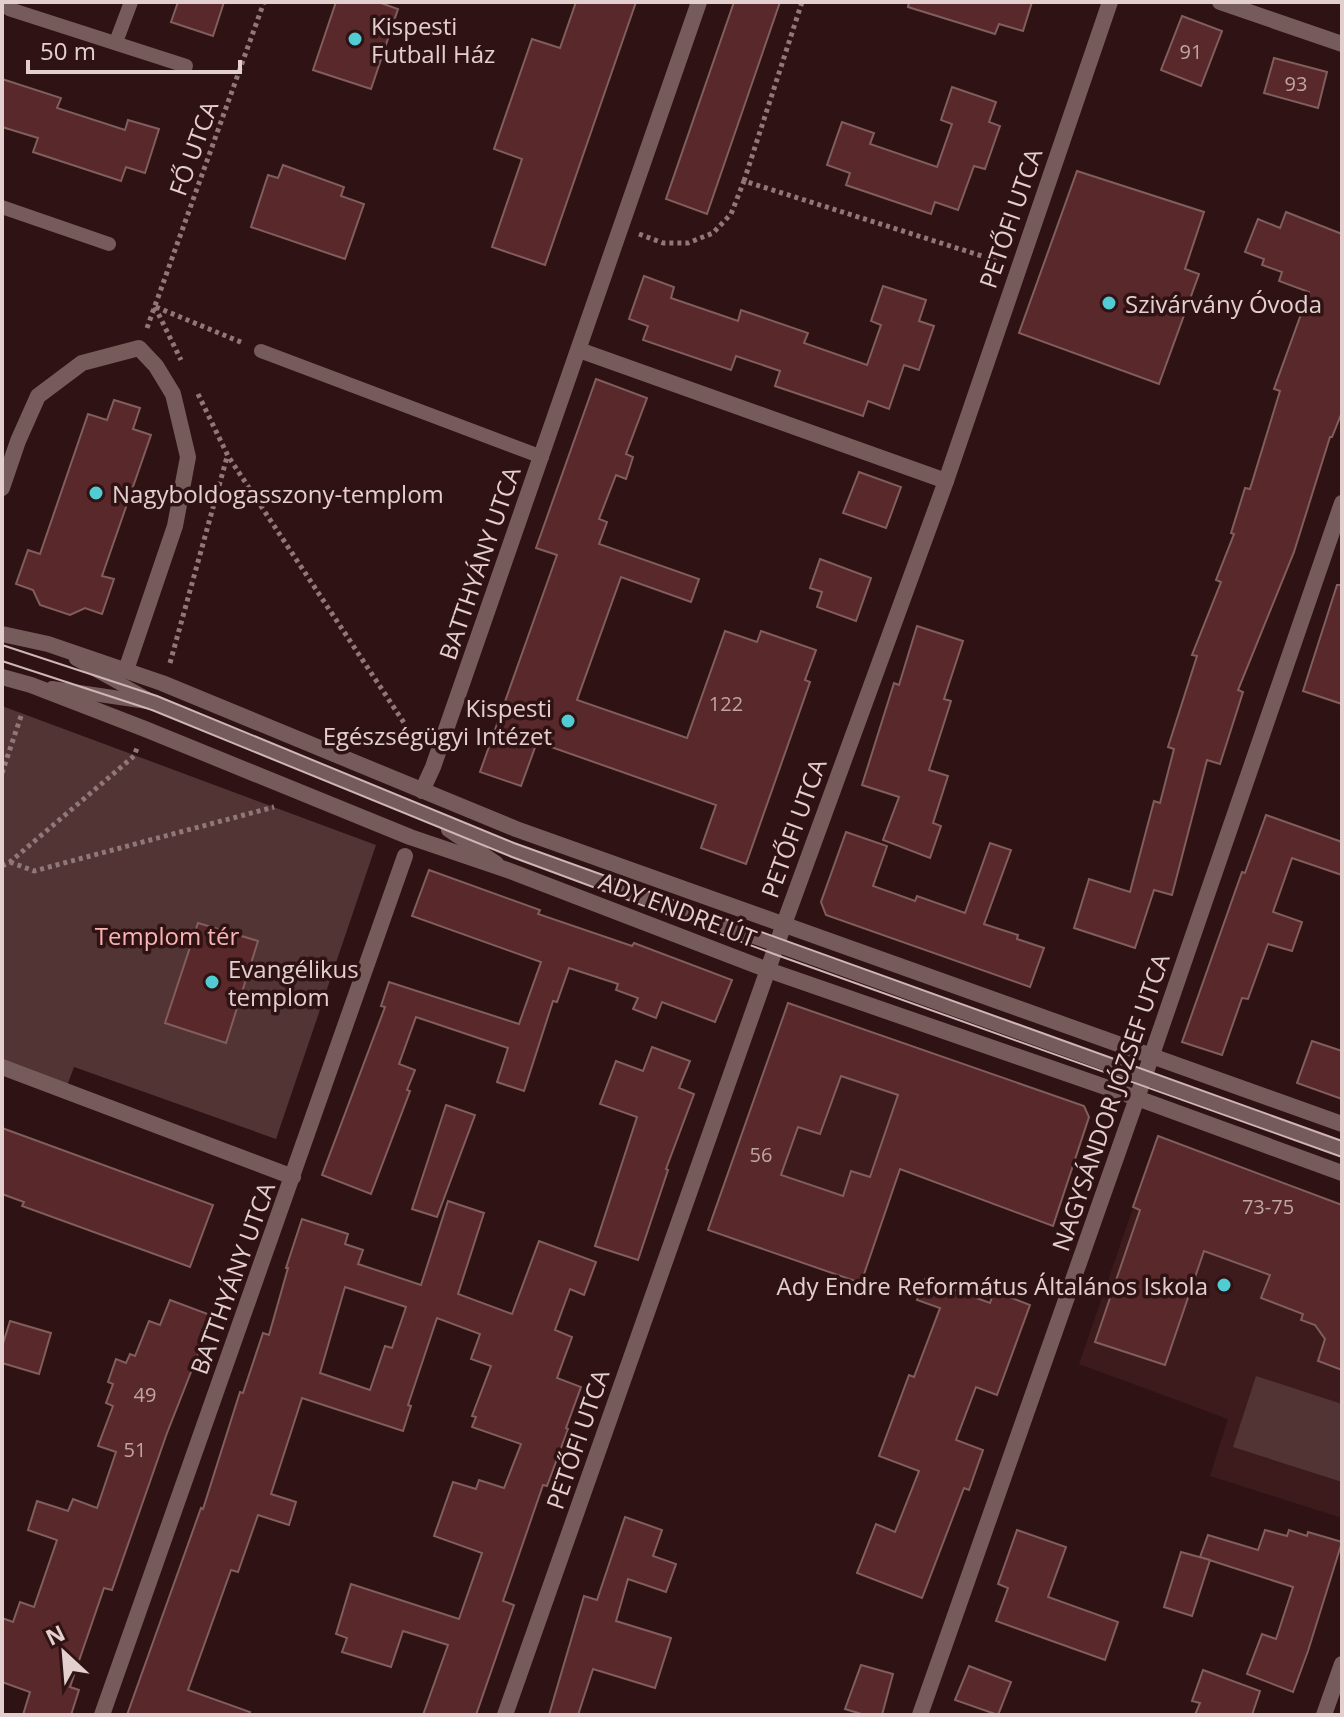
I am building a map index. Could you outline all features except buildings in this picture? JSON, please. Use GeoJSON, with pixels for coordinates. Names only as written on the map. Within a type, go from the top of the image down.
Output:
{"type":"FeatureCollection","features":[{"type":"Feature","properties":{"kind":"street","name":"BATTHYÁNY UTCA"},"geometry":{"type":"LineString","coordinates":[[422,791],[542,457],[699,2]]}},
{"type":"Feature","properties":{"kind":"street","name":"PETŐFI UTCA"},"geometry":{"type":"LineString","coordinates":[[505,1715],[784,924],[946,481],[1110,2]]}},
{"type":"Feature","properties":{"kind":"street"},"geometry":{"type":"LineString","coordinates":[[1220,2],[1342,44]]}},
{"type":"Feature","properties":{"kind":"street"},"geometry":{"type":"LineString","coordinates":[[2,488],[38,396],[82,363],[139,348],[156,366],[173,394],[188,457],[175,526],[126,670]]}},
{"type":"Feature","properties":{"kind":"street"},"geometry":{"type":"LineString","coordinates":[[579,350],[946,481]]}},
{"type":"Feature","properties":{"kind":"street","name":"NAGYSÁNDOR JÓZSEF UTCA"},"geometry":{"type":"LineString","coordinates":[[920,1715],[1342,503]]}},
{"type":"Feature","properties":{"kind":"street","name":"ADY ENDRE ÚT"},"geometry":{"type":"LineString","coordinates":[[2,634],[48,644],[126,670],[516,829],[1342,1124]]}},
{"type":"Feature","properties":{"kind":"street","name":"ADY ENDRE ÚT"},"geometry":{"type":"LineString","coordinates":[[2,677],[145,729],[410,837],[510,871],[768,970],[1342,1173]]}},
{"type":"Feature","properties":{"kind":"street","name":"BATTHYÁNY UTCA"},"geometry":{"type":"LineString","coordinates":[[102,1715],[405,856]]}},
{"type":"Feature","properties":{"kind":"street"},"geometry":{"type":"LineString","coordinates":[[2,1067],[293,1177]]}},
{"type":"Feature","properties":{"kind":"street"},"geometry":{"type":"LineString","coordinates":[[1324,1715],[1342,1664]]}},
{"type":"Feature","properties":{"kind":"lane"},"geometry":{"type":"LineString","coordinates":[[116,42],[131,2]]}},
{"type":"Feature","properties":{"kind":"lane"},"geometry":{"type":"LineString","coordinates":[[9,9],[186,66]]}},
{"type":"Feature","properties":{"kind":"lane"},"geometry":{"type":"LineString","coordinates":[[2,207],[109,244]]}},
{"type":"Feature","properties":{"kind":"lane"},"geometry":{"type":"LineString","coordinates":[[261,351],[542,457]]}},
{"type":"Feature","properties":{"kind":"lane"},"geometry":{"type":"LineString","coordinates":[[48,644],[155,703],[513,850],[1342,1149]]}},
{"type":"Feature","properties":{"kind":"lane"},"geometry":{"type":"LineString","coordinates":[[31,685],[155,703]]}},
{"type":"Feature","properties":{"kind":"lane"},"geometry":{"type":"LineString","coordinates":[[417,811],[510,871]]}},
{"type":"Feature","properties":{"kind":"path","name":"FŐ UTCA"},"geometry":{"type":"LineString","coordinates":[[261,351],[155,307],[264,2]]}},
{"type":"Feature","properties":{"kind":"path"},"geometry":{"type":"LineString","coordinates":[[621,227],[663,243],[688,243],[713,233],[731,214],[802,2]]}},
{"type":"Feature","properties":{"kind":"path"},"geometry":{"type":"LineString","coordinates":[[744,181],[1018,268]]}},
{"type":"Feature","properties":{"kind":"path"},"geometry":{"type":"LineString","coordinates":[[168,669],[228,456],[433,767]]}},
{"type":"Feature","properties":{"kind":"path"},"geometry":{"type":"LineString","coordinates":[[2,773],[22,713]]}},
{"type":"Feature","properties":{"kind":"path"},"geometry":{"type":"LineString","coordinates":[[2,866],[134,756],[145,729]]}},
{"type":"Feature","properties":{"kind":"path"},"geometry":{"type":"LineString","coordinates":[[10,862],[34,871],[274,807]]}},
{"type":"Feature","properties":{"kind":"shaded area"},"geometry":{"type":"Polygon","coordinates":[[[788,1003],[939,1055],[861,1283],[708,1230],[788,1003]]]}},
{"type":"Feature","properties":{"kind":"shaded area","name":"Ady Endre Református Általános Iskola"},"geometry":{"type":"Polygon","coordinates":[[[1158,1136],[1342,1205],[1342,1518],[1210,1476],[1228,1419],[1079,1364],[1158,1136]]]}},
{"type":"Feature","properties":{"kind":"green space","name":"Templom tér"},"geometry":{"type":"Polygon","coordinates":[[[2,706],[376,845],[276,1139],[74,1067],[65,1091],[2,1067],[2,706]]]}},
{"type":"Feature","properties":{"kind":"green space"},"geometry":{"type":"Polygon","coordinates":[[[1256,1376],[1342,1404],[1342,1482],[1233,1447],[1256,1376]]]}},
{"type":"Feature","properties":{"kind":"tram line"},"geometry":{"type":"LineString","coordinates":[[2,645],[157,696],[514,843],[1342,1141]]}},
{"type":"Feature","properties":{"kind":"tram line"},"geometry":{"type":"LineString","coordinates":[[2,661],[152,710],[512,857],[774,954],[1342,1157]]}},
{"type":"Feature","properties":{"kind":"place","name":"Kispesti Futball Ház"},"geometry":{"type":"Point","coordinates":[355,39]}},
{"type":"Feature","properties":{"kind":"place","name":"Szivárvány Óvoda"},"geometry":{"type":"Point","coordinates":[1109,303]}},
{"type":"Feature","properties":{"kind":"place","name":"Nagyboldogasszony-templom"},"geometry":{"type":"Point","coordinates":[96,493]}},
{"type":"Feature","properties":{"kind":"place","name":"Kispesti Egészségügyi Intézet"},"geometry":{"type":"Point","coordinates":[568,721]}},
{"type":"Feature","properties":{"kind":"place","name":"Evangélikus templom"},"geometry":{"type":"Point","coordinates":[212,982]}},
{"type":"Feature","properties":{"kind":"place","name":"Ady Endre Református Általános Iskola"},"geometry":{"type":"Point","coordinates":[1224,1285]}}]}
